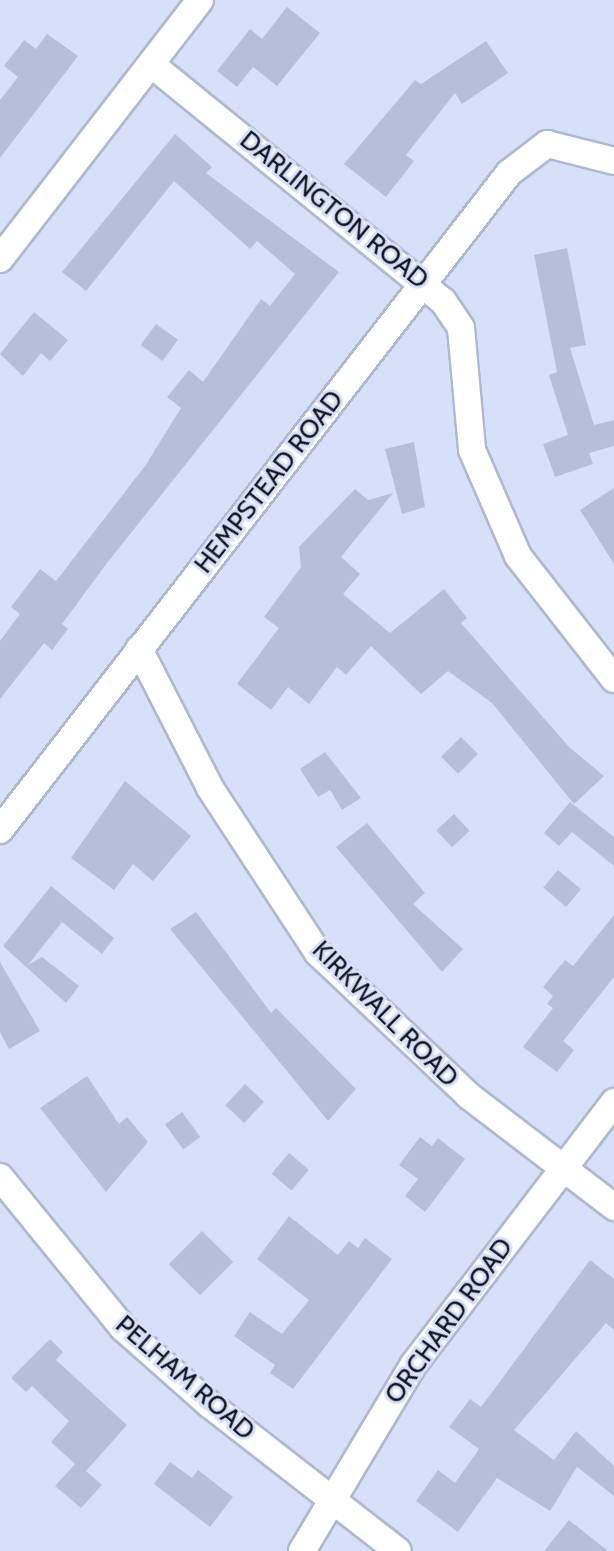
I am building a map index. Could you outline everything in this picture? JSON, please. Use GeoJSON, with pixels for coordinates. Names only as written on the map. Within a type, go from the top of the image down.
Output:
{"type":"FeatureCollection","features":[{"type":"Feature","properties":{"kind":"street"},"geometry":{"type":"LineString","coordinates":[[0,259],[200,0]]}},
{"type":"Feature","properties":{"kind":"street","name":"DARLINGTON ROAD"},"geometry":{"type":"LineString","coordinates":[[151,64],[426,281],[461,328],[472,450],[518,556],[614,679]]}},
{"type":"Feature","properties":{"kind":"street","name":"HEMPSTEAD ROAD"},"geometry":{"type":"LineString","coordinates":[[0,830],[509,173],[547,144],[614,161]]}},
{"type":"Feature","properties":{"kind":"street","name":"KIRKWALL ROAD"},"geometry":{"type":"LineString","coordinates":[[139,649],[210,788],[318,953],[412,1047],[614,1207]]}},
{"type":"Feature","properties":{"kind":"street","name":"ORCHARD ROAD"},"geometry":{"type":"LineString","coordinates":[[302,1551],[328,1497],[414,1364],[614,1102]]}},
{"type":"Feature","properties":{"kind":"street","name":"PELHAM ROAD"},"geometry":{"type":"LineString","coordinates":[[0,1177],[123,1328],[398,1551]]}},
{"type":"Feature","properties":{"kind":"building"},"geometry":{"type":"Polygon","coordinates":[[[287,7],[320,33],[277,86],[253,67],[237,87],[217,71],[250,29],[262,39],[287,7]]]}},
{"type":"Feature","properties":{"kind":"building"},"geometry":{"type":"Polygon","coordinates":[[[47,34],[78,56],[0,158],[0,100],[18,77],[4,66],[24,40],[36,49],[47,34]]]}},
{"type":"Feature","properties":{"kind":"building"},"geometry":{"type":"Polygon","coordinates":[[[486,41],[508,73],[462,104],[455,93],[406,155],[414,161],[386,197],[344,164],[415,80],[421,84],[486,41]]]}},
{"type":"Feature","properties":{"kind":"building"},"geometry":{"type":"Polygon","coordinates":[[[175,134],[212,167],[206,173],[339,272],[107,563],[62,624],[68,629],[52,650],[44,643],[0,699],[0,641],[20,614],[11,607],[40,569],[56,581],[145,466],[181,408],[167,397],[189,370],[203,382],[261,299],[270,306],[295,274],[257,241],[250,249],[174,181],[86,291],[62,272],[175,134]]]}},
{"type":"Feature","properties":{"kind":"building"},"geometry":{"type":"Polygon","coordinates":[[[567,248],[586,345],[570,348],[594,425],[614,420],[614,446],[589,453],[593,464],[555,477],[543,444],[568,435],[549,375],[557,372],[534,255],[567,248]]]}},
{"type":"Feature","properties":{"kind":"building"},"geometry":{"type":"Polygon","coordinates":[[[34,312],[68,340],[50,361],[41,353],[23,376],[0,354],[34,312]]]}},
{"type":"Feature","properties":{"kind":"building"},"geometry":{"type":"Polygon","coordinates":[[[156,324],[178,340],[163,361],[141,345],[156,324]]]}},
{"type":"Feature","properties":{"kind":"building"},"geometry":{"type":"Polygon","coordinates":[[[414,442],[425,507],[402,514],[385,449],[414,442]]]}},
{"type":"Feature","properties":{"kind":"building"},"geometry":{"type":"Polygon","coordinates":[[[614,488],[614,564],[580,510],[614,488]]]}},
{"type":"Feature","properties":{"kind":"building"},"geometry":{"type":"Polygon","coordinates":[[[355,489],[368,500],[393,493],[341,557],[360,574],[343,594],[390,633],[444,589],[467,618],[461,623],[569,747],[604,776],[574,804],[492,703],[448,671],[421,694],[371,646],[346,675],[337,667],[309,704],[288,687],[271,710],[237,684],[279,628],[264,617],[301,567],[299,547],[355,489]]]}},
{"type":"Feature","properties":{"kind":"building"},"geometry":{"type":"Polygon","coordinates":[[[461,737],[478,754],[458,774],[441,757],[461,737]]]}},
{"type":"Feature","properties":{"kind":"building"},"geometry":{"type":"Polygon","coordinates":[[[325,752],[361,798],[342,810],[330,790],[318,797],[300,769],[325,752]]]}},
{"type":"Feature","properties":{"kind":"building"},"geometry":{"type":"Polygon","coordinates":[[[125,781],[191,836],[153,881],[133,864],[114,890],[71,858],[125,781]]]}},
{"type":"Feature","properties":{"kind":"building"},"geometry":{"type":"Polygon","coordinates":[[[570,802],[614,837],[614,866],[572,832],[559,846],[544,833],[570,802]]]}},
{"type":"Feature","properties":{"kind":"building"},"geometry":{"type":"Polygon","coordinates":[[[454,814],[470,831],[452,847],[436,830],[454,814]]]}},
{"type":"Feature","properties":{"kind":"building"},"geometry":{"type":"Polygon","coordinates":[[[367,823],[425,893],[413,904],[463,949],[442,972],[336,847],[367,823]]]}},
{"type":"Feature","properties":{"kind":"building"},"geometry":{"type":"Polygon","coordinates":[[[558,870],[581,889],[566,907],[543,888],[558,870]]]}},
{"type":"Feature","properties":{"kind":"building"},"geometry":{"type":"Polygon","coordinates":[[[51,886],[114,938],[102,954],[62,922],[28,965],[42,957],[79,986],[66,1003],[3,946],[51,886]]]}},
{"type":"Feature","properties":{"kind":"building"},"geometry":{"type":"Polygon","coordinates":[[[196,912],[271,1013],[276,1008],[356,1089],[328,1121],[170,929],[196,912]]]}},
{"type":"Feature","properties":{"kind":"building"},"geometry":{"type":"Polygon","coordinates":[[[614,915],[614,977],[563,1041],[574,1050],[557,1072],[523,1047],[553,1008],[547,1004],[553,996],[543,987],[565,960],[573,966],[614,915]]]}},
{"type":"Feature","properties":{"kind":"building"},"geometry":{"type":"Polygon","coordinates":[[[0,962],[40,1031],[9,1049],[0,1032],[0,962]]]}},
{"type":"Feature","properties":{"kind":"building"},"geometry":{"type":"Polygon","coordinates":[[[87,1076],[119,1124],[127,1117],[148,1142],[106,1192],[40,1108],[87,1076]]]}},
{"type":"Feature","properties":{"kind":"building"},"geometry":{"type":"Polygon","coordinates":[[[245,1084],[264,1102],[244,1123],[225,1105],[245,1084]]]}},
{"type":"Feature","properties":{"kind":"building"},"geometry":{"type":"Polygon","coordinates":[[[182,1112],[200,1137],[183,1149],[165,1124],[182,1112]]]}},
{"type":"Feature","properties":{"kind":"building"},"geometry":{"type":"Polygon","coordinates":[[[420,1137],[432,1146],[438,1138],[465,1159],[425,1212],[405,1196],[418,1179],[399,1165],[420,1137]]]}},
{"type":"Feature","properties":{"kind":"building"},"geometry":{"type":"Polygon","coordinates":[[[289,1153],[309,1170],[292,1190],[272,1174],[289,1153]]]}},
{"type":"Feature","properties":{"kind":"building"},"geometry":{"type":"Polygon","coordinates":[[[289,1216],[338,1255],[349,1241],[358,1248],[365,1238],[392,1259],[293,1389],[270,1373],[275,1365],[234,1336],[250,1312],[282,1334],[309,1300],[257,1259],[289,1216]]]}},
{"type":"Feature","properties":{"kind":"building"},"geometry":{"type":"Polygon","coordinates":[[[202,1231],[233,1262],[200,1295],[169,1264],[202,1231]]]}},
{"type":"Feature","properties":{"kind":"building"},"geometry":{"type":"Polygon","coordinates":[[[590,1260],[614,1279],[614,1330],[606,1323],[514,1430],[554,1460],[576,1431],[614,1466],[614,1496],[577,1467],[550,1511],[497,1478],[458,1532],[416,1501],[438,1470],[455,1483],[479,1449],[449,1427],[470,1399],[481,1407],[590,1260]]]}},
{"type":"Feature","properties":{"kind":"building"},"geometry":{"type":"Polygon","coordinates":[[[50,1339],[63,1352],[56,1360],[127,1425],[86,1471],[102,1485],[81,1508],[55,1486],[75,1464],[51,1442],[69,1421],[32,1386],[26,1392],[11,1378],[50,1339]]]}},
{"type":"Feature","properties":{"kind":"building"},"geometry":{"type":"Polygon","coordinates":[[[170,1462],[192,1478],[198,1470],[233,1497],[210,1527],[154,1484],[170,1462]]]}},
{"type":"Feature","properties":{"kind":"building"},"geometry":{"type":"Polygon","coordinates":[[[569,1520],[608,1551],[544,1551],[569,1520]]]}}]}
